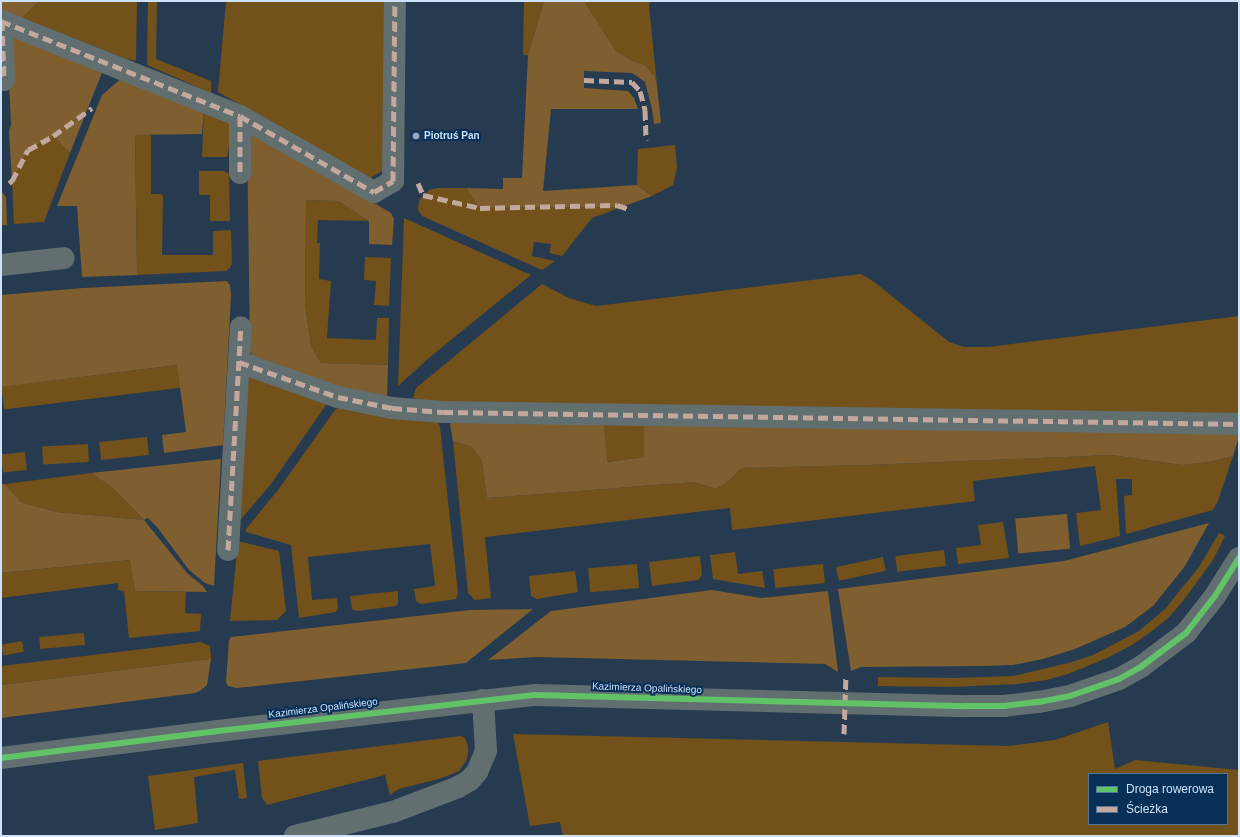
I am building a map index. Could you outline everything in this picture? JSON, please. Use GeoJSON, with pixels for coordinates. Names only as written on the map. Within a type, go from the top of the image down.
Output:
{"type":"FeatureCollection","features":[{"type":"Feature","properties":{"kind":"street"},"geometry":{"type":"LineString","coordinates":[[4,80],[1,21],[240,116],[374,192],[393,181],[395,1]]}},
{"type":"Feature","properties":{"kind":"street"},"geometry":{"type":"LineString","coordinates":[[240,116],[240,173]]}},
{"type":"Feature","properties":{"kind":"street"},"geometry":{"type":"LineString","coordinates":[[1,265],[64,258]]}},
{"type":"Feature","properties":{"kind":"street"},"geometry":{"type":"LineString","coordinates":[[228,550],[241,327]]}},
{"type":"Feature","properties":{"kind":"street"},"geometry":{"type":"LineString","coordinates":[[239,362],[338,398],[392,408],[443,412],[1239,424]]}},
{"type":"Feature","properties":{"kind":"street","name":"Kazimierza Opalińskiego"},"geometry":{"type":"LineString","coordinates":[[1,758],[535,695],[1004,706],[1054,699],[1070,696],[1119,678],[1142,666],[1186,633],[1215,596],[1239,558]]}},
{"type":"Feature","properties":{"kind":"street"},"geometry":{"type":"LineString","coordinates":[[296,836],[393,812],[458,787],[470,780],[477,772],[486,751],[483,700]]}},
{"type":"Feature","properties":{"kind":"shaded area"},"geometry":{"type":"Polygon","coordinates":[[[1,1],[39,1],[22,18],[1,10],[1,1]]]}},
{"type":"Feature","properties":{"kind":"shaded area"},"geometry":{"type":"Polygon","coordinates":[[[39,1],[137,1],[135,61],[22,18],[39,1]]]}},
{"type":"Feature","properties":{"kind":"shaded area"},"geometry":{"type":"Polygon","coordinates":[[[148,1],[157,1],[156,59],[211,81],[211,93],[147,65],[148,1]]]}},
{"type":"Feature","properties":{"kind":"shaded area"},"geometry":{"type":"Polygon","coordinates":[[[226,1],[384,1],[384,170],[370,178],[218,92],[226,1]]]}},
{"type":"Feature","properties":{"kind":"shaded area"},"geometry":{"type":"Polygon","coordinates":[[[524,1],[544,1],[528,55],[523,55],[524,1]]]}},
{"type":"Feature","properties":{"kind":"shaded area"},"geometry":{"type":"Polygon","coordinates":[[[544,1],[584,1],[616,51],[633,61],[645,65],[655,77],[661,123],[654,124],[645,82],[632,73],[584,71],[584,88],[628,91],[634,98],[638,109],[551,109],[543,191],[637,185],[652,196],[622,207],[480,208],[466,188],[503,189],[503,178],[522,178],[528,55],[544,1]]]}},
{"type":"Feature","properties":{"kind":"shaded area"},"geometry":{"type":"Polygon","coordinates":[[[584,1],[650,1],[649,6],[657,85],[655,77],[645,65],[633,61],[616,51],[584,1]]]}},
{"type":"Feature","properties":{"kind":"shaded area"},"geometry":{"type":"Polygon","coordinates":[[[9,35],[103,70],[70,153],[53,136],[28,150],[12,181],[9,131],[11,125],[7,38],[9,35]]]}},
{"type":"Feature","properties":{"kind":"shaded area"},"geometry":{"type":"Polygon","coordinates":[[[123,77],[204,109],[202,134],[135,135],[137,275],[82,277],[77,206],[57,206],[102,95],[123,77]]]}},
{"type":"Feature","properties":{"kind":"shaded area"},"geometry":{"type":"Polygon","coordinates":[[[204,109],[229,119],[229,148],[227,157],[202,157],[204,109]]]}},
{"type":"Feature","properties":{"kind":"shaded area"},"geometry":{"type":"Polygon","coordinates":[[[257,133],[391,213],[394,219],[392,245],[369,244],[369,221],[338,201],[306,200],[305,304],[311,346],[321,363],[388,365],[387,397],[331,385],[253,357],[250,351],[247,135],[257,133]]]}},
{"type":"Feature","properties":{"kind":"shaded area"},"geometry":{"type":"Polygon","coordinates":[[[135,135],[151,135],[151,194],[161,194],[163,196],[162,255],[213,255],[213,231],[231,230],[232,262],[230,268],[226,271],[137,275],[135,135]]]}},
{"type":"Feature","properties":{"kind":"shaded area"},"geometry":{"type":"Polygon","coordinates":[[[53,136],[70,153],[44,222],[14,224],[12,181],[14,174],[28,150],[53,136]]]}},
{"type":"Feature","properties":{"kind":"shaded area"},"geometry":{"type":"Polygon","coordinates":[[[675,145],[677,168],[673,185],[652,196],[637,185],[638,149],[675,145]]]}},
{"type":"Feature","properties":{"kind":"shaded area"},"geometry":{"type":"Polygon","coordinates":[[[199,171],[224,171],[229,174],[230,221],[210,221],[210,195],[199,195],[199,171]]]}},
{"type":"Feature","properties":{"kind":"shaded area"},"geometry":{"type":"Polygon","coordinates":[[[437,188],[466,188],[481,208],[622,207],[592,218],[562,256],[549,253],[551,244],[534,242],[532,256],[555,261],[542,270],[422,216],[418,210],[419,200],[429,190],[437,188]]]}},
{"type":"Feature","properties":{"kind":"shaded area"},"geometry":{"type":"Polygon","coordinates":[[[2,192],[6,197],[7,225],[1,225],[2,192]]]}},
{"type":"Feature","properties":{"kind":"shaded area"},"geometry":{"type":"Polygon","coordinates":[[[306,200],[338,201],[369,221],[318,220],[317,243],[320,243],[319,279],[331,281],[327,338],[376,340],[377,318],[389,318],[388,365],[321,363],[311,346],[305,304],[306,200]]]}},
{"type":"Feature","properties":{"kind":"shaded area"},"geometry":{"type":"Polygon","coordinates":[[[404,218],[531,275],[430,357],[398,386],[404,218]]]}},
{"type":"Feature","properties":{"kind":"shaded area"},"geometry":{"type":"Polygon","coordinates":[[[365,257],[391,258],[389,306],[374,305],[376,281],[364,280],[365,257]]]}},
{"type":"Feature","properties":{"kind":"shaded area"},"geometry":{"type":"Polygon","coordinates":[[[861,274],[873,281],[949,342],[964,347],[988,347],[1239,316],[1239,416],[433,403],[413,398],[416,388],[542,284],[569,298],[596,306],[861,274]]]}},
{"type":"Feature","properties":{"kind":"shaded area"},"geometry":{"type":"Polygon","coordinates":[[[227,281],[230,285],[231,295],[223,445],[164,453],[162,435],[186,432],[177,365],[1,387],[1,295],[83,288],[227,281]]]}},
{"type":"Feature","properties":{"kind":"shaded area"},"geometry":{"type":"Polygon","coordinates":[[[178,365],[181,388],[4,410],[1,387],[178,365]]]}},
{"type":"Feature","properties":{"kind":"shaded area"},"geometry":{"type":"Polygon","coordinates":[[[249,375],[325,401],[326,405],[271,484],[236,525],[249,375]]]}},
{"type":"Feature","properties":{"kind":"shaded area"},"geometry":{"type":"Polygon","coordinates":[[[338,408],[438,421],[440,427],[458,593],[456,599],[421,604],[416,601],[414,589],[435,586],[430,544],[308,557],[312,600],[337,598],[338,608],[336,612],[299,618],[291,545],[246,532],[246,529],[278,490],[335,410],[338,408]]]}},
{"type":"Feature","properties":{"kind":"shaded area"},"geometry":{"type":"Polygon","coordinates":[[[452,421],[604,422],[607,462],[644,457],[644,422],[1239,433],[1239,437],[1233,456],[1209,462],[1182,465],[1112,455],[869,465],[742,468],[729,481],[716,489],[694,482],[487,498],[482,461],[472,447],[453,441],[450,425],[452,421]]]}},
{"type":"Feature","properties":{"kind":"shaded area"},"geometry":{"type":"Polygon","coordinates":[[[604,422],[644,422],[644,457],[606,462],[604,422]]]}},
{"type":"Feature","properties":{"kind":"shaded area"},"geometry":{"type":"Polygon","coordinates":[[[147,437],[149,455],[101,460],[99,442],[147,437]]]}},
{"type":"Feature","properties":{"kind":"shaded area"},"geometry":{"type":"Polygon","coordinates":[[[453,441],[472,447],[482,461],[487,498],[694,482],[716,489],[729,481],[742,468],[869,465],[1112,455],[1182,465],[1209,462],[1233,456],[1218,501],[1213,510],[1126,534],[1124,496],[1132,495],[1132,479],[1116,479],[1120,536],[1080,546],[1076,513],[1101,510],[1095,466],[973,481],[975,501],[732,530],[730,508],[485,537],[491,598],[475,600],[468,593],[453,441]]]}},
{"type":"Feature","properties":{"kind":"shaded area"},"geometry":{"type":"Polygon","coordinates":[[[88,444],[89,462],[43,464],[42,446],[88,444]]]}},
{"type":"Feature","properties":{"kind":"shaded area"},"geometry":{"type":"Polygon","coordinates":[[[25,452],[27,470],[3,472],[1,455],[25,452]]]}},
{"type":"Feature","properties":{"kind":"shaded area"},"geometry":{"type":"Polygon","coordinates":[[[221,459],[214,586],[205,583],[189,570],[157,527],[148,518],[144,520],[114,489],[91,473],[221,459]]]}},
{"type":"Feature","properties":{"kind":"shaded area"},"geometry":{"type":"Polygon","coordinates":[[[91,473],[114,489],[144,520],[57,512],[21,502],[5,484],[91,473]]]}},
{"type":"Feature","properties":{"kind":"shaded area"},"geometry":{"type":"Polygon","coordinates":[[[1,484],[5,484],[21,502],[57,512],[144,520],[187,573],[203,586],[207,592],[135,591],[130,560],[1,573],[1,484]]]}},
{"type":"Feature","properties":{"kind":"shaded area"},"geometry":{"type":"Polygon","coordinates":[[[1067,514],[1070,549],[1018,553],[1015,519],[1067,514]]]}},
{"type":"Feature","properties":{"kind":"shaded area"},"geometry":{"type":"Polygon","coordinates":[[[1003,522],[1009,558],[958,564],[956,548],[981,545],[978,525],[1003,522]]]}},
{"type":"Feature","properties":{"kind":"shaded area"},"geometry":{"type":"Polygon","coordinates":[[[1209,523],[1185,566],[1153,606],[1125,627],[1075,649],[1043,659],[1013,665],[861,667],[851,671],[838,589],[1064,561],[1209,523]]]}},
{"type":"Feature","properties":{"kind":"shaded area"},"geometry":{"type":"Polygon","coordinates":[[[1219,533],[1225,536],[1213,560],[1183,601],[1168,618],[1132,645],[1107,658],[1068,674],[1046,680],[1018,684],[952,687],[878,686],[878,677],[955,678],[1014,676],[1072,662],[1093,655],[1139,631],[1165,609],[1199,567],[1219,533]]]}},
{"type":"Feature","properties":{"kind":"shaded area"},"geometry":{"type":"Polygon","coordinates":[[[238,541],[279,551],[286,611],[277,620],[230,621],[238,541]]]}},
{"type":"Feature","properties":{"kind":"shaded area"},"geometry":{"type":"Polygon","coordinates":[[[944,550],[946,566],[897,572],[895,556],[944,550]]]}},
{"type":"Feature","properties":{"kind":"shaded area"},"geometry":{"type":"Polygon","coordinates":[[[735,552],[738,574],[762,571],[765,588],[713,579],[710,555],[735,552]]]}},
{"type":"Feature","properties":{"kind":"shaded area"},"geometry":{"type":"Polygon","coordinates":[[[700,556],[702,575],[698,580],[652,586],[649,562],[700,556]]]}},
{"type":"Feature","properties":{"kind":"shaded area"},"geometry":{"type":"Polygon","coordinates":[[[883,557],[886,571],[839,581],[836,567],[883,557]]]}},
{"type":"Feature","properties":{"kind":"shaded area"},"geometry":{"type":"Polygon","coordinates":[[[131,560],[135,591],[186,592],[185,613],[201,614],[200,631],[129,638],[124,591],[118,590],[118,583],[1,598],[1,573],[131,560]]]}},
{"type":"Feature","properties":{"kind":"shaded area"},"geometry":{"type":"Polygon","coordinates":[[[637,564],[639,588],[590,592],[588,568],[637,564]]]}},
{"type":"Feature","properties":{"kind":"shaded area"},"geometry":{"type":"Polygon","coordinates":[[[823,564],[825,583],[775,588],[773,569],[823,564]]]}},
{"type":"Feature","properties":{"kind":"shaded area"},"geometry":{"type":"Polygon","coordinates":[[[575,571],[578,592],[537,599],[531,596],[529,576],[575,571]]]}},
{"type":"Feature","properties":{"kind":"shaded area"},"geometry":{"type":"Polygon","coordinates":[[[712,590],[761,598],[828,591],[838,672],[825,664],[536,657],[488,660],[551,611],[712,590]]]}},
{"type":"Feature","properties":{"kind":"shaded area"},"geometry":{"type":"Polygon","coordinates":[[[398,591],[398,603],[396,606],[357,611],[353,610],[352,608],[350,596],[398,591]]]}},
{"type":"Feature","properties":{"kind":"shaded area"},"geometry":{"type":"Polygon","coordinates":[[[533,609],[466,663],[237,688],[228,686],[226,682],[229,640],[231,637],[470,610],[533,609]]]}},
{"type":"Feature","properties":{"kind":"shaded area"},"geometry":{"type":"Polygon","coordinates":[[[84,633],[85,645],[40,649],[39,637],[84,633]]]}},
{"type":"Feature","properties":{"kind":"shaded area"},"geometry":{"type":"Polygon","coordinates":[[[22,641],[24,652],[3,655],[1,645],[22,641]]]}},
{"type":"Feature","properties":{"kind":"shaded area"},"geometry":{"type":"Polygon","coordinates":[[[201,642],[210,646],[211,659],[1,685],[1,666],[201,642]]]}},
{"type":"Feature","properties":{"kind":"shaded area"},"geometry":{"type":"Polygon","coordinates":[[[211,659],[207,685],[195,693],[1,718],[1,685],[211,659]]]}},
{"type":"Feature","properties":{"kind":"shaded area"},"geometry":{"type":"Polygon","coordinates":[[[1108,722],[1115,769],[1135,760],[1239,770],[1239,836],[563,836],[560,822],[530,826],[513,734],[1008,746],[1055,740],[1108,722]]]}},
{"type":"Feature","properties":{"kind":"shaded area"},"geometry":{"type":"Polygon","coordinates":[[[461,736],[465,738],[468,746],[468,754],[466,761],[459,771],[442,778],[399,789],[390,795],[385,775],[267,805],[262,798],[258,761],[461,736]]]}},
{"type":"Feature","properties":{"kind":"shaded area"},"geometry":{"type":"Polygon","coordinates":[[[243,763],[247,798],[239,799],[235,770],[194,777],[198,823],[155,830],[148,776],[243,763]]]}},
{"type":"Feature","properties":{"kind":"marked path"},"geometry":{"type":"LineString","coordinates":[[1,21],[240,116],[374,192],[393,181],[395,1]]}},
{"type":"Feature","properties":{"kind":"marked path"},"geometry":{"type":"LineString","coordinates":[[2,21],[4,80]]}},
{"type":"Feature","properties":{"kind":"marked path"},"geometry":{"type":"LineString","coordinates":[[584,80],[632,82],[640,91],[645,110],[646,140]]}},
{"type":"Feature","properties":{"kind":"marked path"},"geometry":{"type":"LineString","coordinates":[[9,183],[12,181],[28,150],[53,136],[92,108]]}},
{"type":"Feature","properties":{"kind":"marked path"},"geometry":{"type":"LineString","coordinates":[[240,116],[240,173]]}},
{"type":"Feature","properties":{"kind":"marked path"},"geometry":{"type":"LineString","coordinates":[[418,183],[423,195],[480,208],[617,205],[629,209]]}},
{"type":"Feature","properties":{"kind":"marked path"},"geometry":{"type":"LineString","coordinates":[[228,550],[241,327]]}},
{"type":"Feature","properties":{"kind":"marked path"},"geometry":{"type":"LineString","coordinates":[[239,362],[338,397],[392,408],[443,412],[1239,424]]}},
{"type":"Feature","properties":{"kind":"marked path"},"geometry":{"type":"LineString","coordinates":[[844,734],[846,675]]}},
{"type":"Feature","properties":{"kind":"cycle path"},"geometry":{"type":"LineString","coordinates":[[1,758],[218,731],[535,695],[966,706],[1004,706],[1039,702],[1070,696],[1119,679],[1142,666],[1186,633],[1215,596],[1239,558]]}},
{"type":"Feature","properties":{"kind":"place","name":"Piotruś Pan"},"geometry":{"type":"Point","coordinates":[416,136]}}]}
